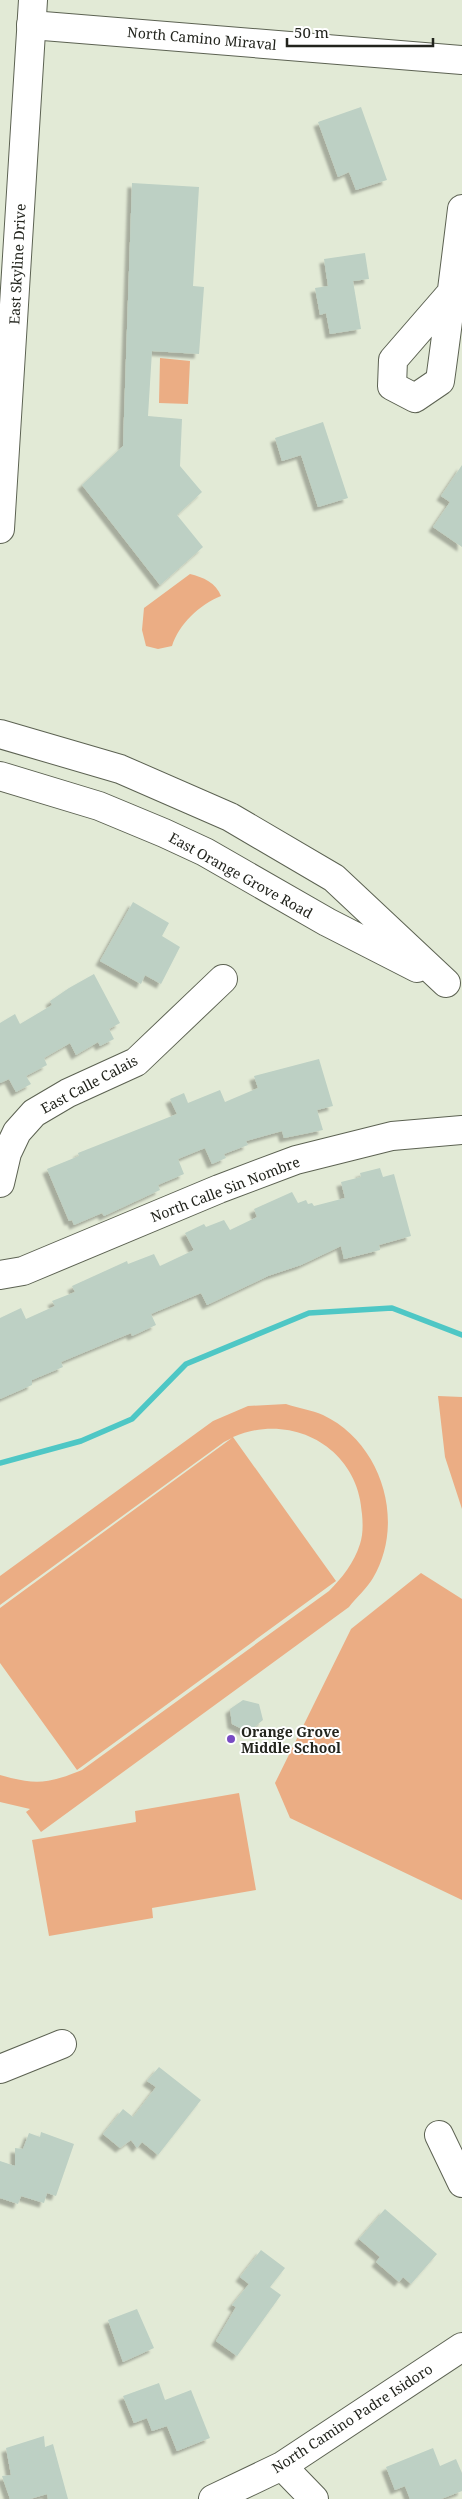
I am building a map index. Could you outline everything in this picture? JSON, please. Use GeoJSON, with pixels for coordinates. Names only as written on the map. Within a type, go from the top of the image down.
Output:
{"type":"FeatureCollection","features":[{"type":"Feature","properties":{"kind":"street","name":"North Camino Miraval"},"geometry":{"type":"LineString","coordinates":[[32,12],[462,60]]}},
{"type":"Feature","properties":{"kind":"street","name":"East Skyline Drive"},"geometry":{"type":"LineString","coordinates":[[0,529],[32,12]]}},
{"type":"Feature","properties":{"kind":"street"},"geometry":{"type":"LineString","coordinates":[[452,292],[462,209]]}},
{"type":"Feature","properties":{"kind":"street","name":"East Orange Grove Road"},"geometry":{"type":"LineString","coordinates":[[0,734],[120,768],[230,817],[334,878],[454,988]]}},
{"type":"Feature","properties":{"kind":"street","name":"East Orange Grove Road"},"geometry":{"type":"LineString","coordinates":[[0,776],[99,806],[172,836],[205,852],[327,922],[454,988]]}},
{"type":"Feature","properties":{"kind":"street","name":"East Calle Calais"},"geometry":{"type":"LineString","coordinates":[[0,1183],[7,1153],[17,1132],[34,1113],[68,1093],[136,1062],[223,979]]}},
{"type":"Feature","properties":{"kind":"street","name":"North Calle Sin Nombre"},"geometry":{"type":"LineString","coordinates":[[0,1275],[23,1271],[219,1189],[296,1160],[392,1136],[461,1130]]}},
{"type":"Feature","properties":{"kind":"street"},"geometry":{"type":"LineString","coordinates":[[0,2069],[62,2044]]}},
{"type":"Feature","properties":{"kind":"street"},"geometry":{"type":"LineString","coordinates":[[439,2135],[462,2183]]}},
{"type":"Feature","properties":{"kind":"street","name":"North Camino Padre Isidoro"},"geometry":{"type":"LineString","coordinates":[[213,2499],[282,2466],[462,2347]]}},
{"type":"Feature","properties":{"kind":"street"},"geometry":{"type":"LineString","coordinates":[[282,2466],[314,2499]]}},
{"type":"Feature","properties":{"kind":"shaded area"},"geometry":{"type":"Polygon","coordinates":[[[160,358],[190,361],[188,404],[159,403],[160,358]]]}},
{"type":"Feature","properties":{"kind":"shaded area"},"geometry":{"type":"Polygon","coordinates":[[[190,574],[208,581],[219,591],[221,596],[191,616],[180,630],[172,646],[158,649],[146,646],[142,630],[144,608],[190,574]]]}},
{"type":"Feature","properties":{"kind":"shaded area"},"geometry":{"type":"Polygon","coordinates":[[[438,1396],[462,1397],[462,1509],[445,1457],[438,1396]]]}},
{"type":"Feature","properties":{"kind":"shaded area"},"geometry":{"type":"Polygon","coordinates":[[[286,1404],[323,1415],[343,1428],[360,1444],[373,1464],[383,1486],[387,1509],[387,1533],[383,1556],[373,1578],[349,1607],[41,1832],[26,1812],[30,1809],[0,1802],[0,1775],[32,1782],[41,1782],[82,1770],[329,1591],[347,1570],[360,1544],[363,1522],[358,1491],[349,1470],[335,1454],[318,1441],[299,1433],[278,1429],[255,1430],[233,1437],[336,1581],[77,1770],[0,1663],[0,1608],[232,1438],[0,1605],[0,1576],[213,1421],[248,1406],[286,1404]]]}},
{"type":"Feature","properties":{"kind":"shaded area"},"geometry":{"type":"Polygon","coordinates":[[[421,1573],[462,1599],[462,1900],[290,1818],[275,1783],[351,1629],[421,1573]]]}},
{"type":"Feature","properties":{"kind":"shaded area"},"geometry":{"type":"Polygon","coordinates":[[[239,1793],[256,1890],[152,1908],[153,1918],[49,1936],[32,1840],[136,1822],[135,1811],[239,1793]]]}},
{"type":"Feature","properties":{"kind":"building"},"geometry":{"type":"Polygon","coordinates":[[[361,107],[387,180],[356,190],[349,172],[338,177],[318,122],[361,107]]]}},
{"type":"Feature","properties":{"kind":"building"},"geometry":{"type":"Polygon","coordinates":[[[132,183],[199,187],[193,286],[204,287],[199,354],[152,351],[148,416],[182,419],[180,466],[202,492],[177,515],[203,547],[160,585],[82,485],[123,446],[132,183]]]}},
{"type":"Feature","properties":{"kind":"building"},"geometry":{"type":"Polygon","coordinates":[[[365,253],[369,279],[353,281],[361,329],[330,334],[326,313],[320,315],[315,288],[328,286],[324,259],[365,253]]]}},
{"type":"Feature","properties":{"kind":"building"},"geometry":{"type":"Polygon","coordinates":[[[323,422],[348,498],[318,507],[301,455],[282,461],[275,438],[323,422]]]}},
{"type":"Feature","properties":{"kind":"building"},"geometry":{"type":"Polygon","coordinates":[[[462,465],[462,547],[433,527],[450,502],[441,496],[462,465]]]}},
{"type":"Feature","properties":{"kind":"building"},"geometry":{"type":"Polygon","coordinates":[[[133,902],[169,923],[162,936],[180,947],[161,984],[145,975],[141,984],[100,961],[133,902]]]}},
{"type":"Feature","properties":{"kind":"building"},"geometry":{"type":"Polygon","coordinates":[[[94,974],[120,1023],[109,1029],[114,1039],[100,1046],[98,1042],[76,1055],[70,1043],[44,1058],[47,1065],[26,1076],[31,1084],[16,1092],[9,1079],[0,1083],[0,1023],[15,1014],[20,1024],[52,1005],[50,1001],[69,988],[94,974]]]}},
{"type":"Feature","properties":{"kind":"building"},"geometry":{"type":"Polygon","coordinates":[[[319,1059],[333,1106],[317,1110],[323,1130],[284,1138],[282,1131],[246,1141],[248,1145],[224,1154],[226,1158],[212,1164],[205,1148],[178,1159],[184,1174],[158,1185],[160,1190],[104,1216],[102,1213],[74,1225],[72,1220],[69,1221],[47,1169],[79,1156],[78,1153],[177,1114],[170,1099],[184,1093],[188,1103],[220,1090],[225,1102],[258,1088],[254,1076],[319,1059]]]}},
{"type":"Feature","properties":{"kind":"building"},"geometry":{"type":"Polygon","coordinates":[[[380,1168],[383,1177],[394,1174],[411,1236],[379,1245],[380,1250],[344,1259],[341,1246],[301,1265],[268,1276],[207,1305],[201,1293],[151,1314],[156,1325],[132,1336],[131,1333],[61,1362],[63,1367],[32,1380],[32,1385],[0,1399],[0,1318],[21,1308],[26,1319],[55,1306],[52,1301],[75,1292],[72,1286],[127,1261],[128,1264],[154,1254],[160,1266],[194,1250],[185,1233],[204,1224],[206,1227],[224,1220],[230,1230],[257,1217],[254,1209],[292,1192],[298,1203],[306,1200],[308,1204],[312,1203],[314,1206],[345,1198],[341,1182],[361,1177],[360,1173],[380,1168]]]}},
{"type":"Feature","properties":{"kind":"building"},"geometry":{"type":"Polygon","coordinates":[[[243,1700],[259,1704],[263,1720],[248,1732],[232,1724],[230,1709],[243,1700]]]}},
{"type":"Feature","properties":{"kind":"building"},"geometry":{"type":"Polygon","coordinates":[[[159,2067],[201,2100],[158,2155],[142,2142],[137,2148],[131,2140],[120,2148],[103,2134],[123,2109],[133,2117],[156,2087],[147,2081],[159,2067]]]}},
{"type":"Feature","properties":{"kind":"building"},"geometry":{"type":"Polygon","coordinates":[[[41,2132],[74,2144],[56,2196],[47,2193],[44,2203],[21,2196],[18,2204],[0,2198],[0,2161],[15,2166],[15,2148],[23,2149],[29,2133],[40,2137],[41,2132]]]}},
{"type":"Feature","properties":{"kind":"building"},"geometry":{"type":"Polygon","coordinates":[[[385,2209],[437,2254],[411,2284],[403,2277],[399,2282],[376,2262],[380,2257],[359,2239],[385,2209]]]}},
{"type":"Feature","properties":{"kind":"building"},"geometry":{"type":"Polygon","coordinates":[[[261,2250],[285,2268],[270,2287],[281,2295],[237,2356],[216,2341],[236,2307],[232,2305],[249,2284],[240,2277],[261,2250]]]}},
{"type":"Feature","properties":{"kind":"building"},"geometry":{"type":"Polygon","coordinates":[[[137,2309],[154,2348],[123,2362],[108,2320],[137,2309]]]}},
{"type":"Feature","properties":{"kind":"building"},"geometry":{"type":"Polygon","coordinates":[[[159,2383],[165,2400],[191,2390],[210,2438],[177,2451],[167,2426],[152,2431],[147,2418],[134,2423],[123,2396],[159,2383]]]}},
{"type":"Feature","properties":{"kind":"building"},"geometry":{"type":"Polygon","coordinates":[[[44,2436],[45,2447],[53,2444],[68,2499],[48,2499],[47,2494],[30,2499],[10,2499],[2,2476],[11,2475],[6,2448],[44,2436]]]}},
{"type":"Feature","properties":{"kind":"building"},"geometry":{"type":"Polygon","coordinates":[[[433,2448],[440,2466],[456,2459],[462,2473],[462,2491],[441,2499],[410,2499],[405,2486],[395,2490],[386,2467],[433,2448]]]}},
{"type":"Feature","properties":{"kind":"waterway"},"geometry":{"type":"LineString","coordinates":[[0,1463],[81,1441],[132,1419],[186,1364],[309,1313],[392,1308],[462,1335]]}},
{"type":"Feature","properties":{"kind":"place","name":"Orange Grove Middle School"},"geometry":{"type":"Point","coordinates":[231,1739]}}]}
